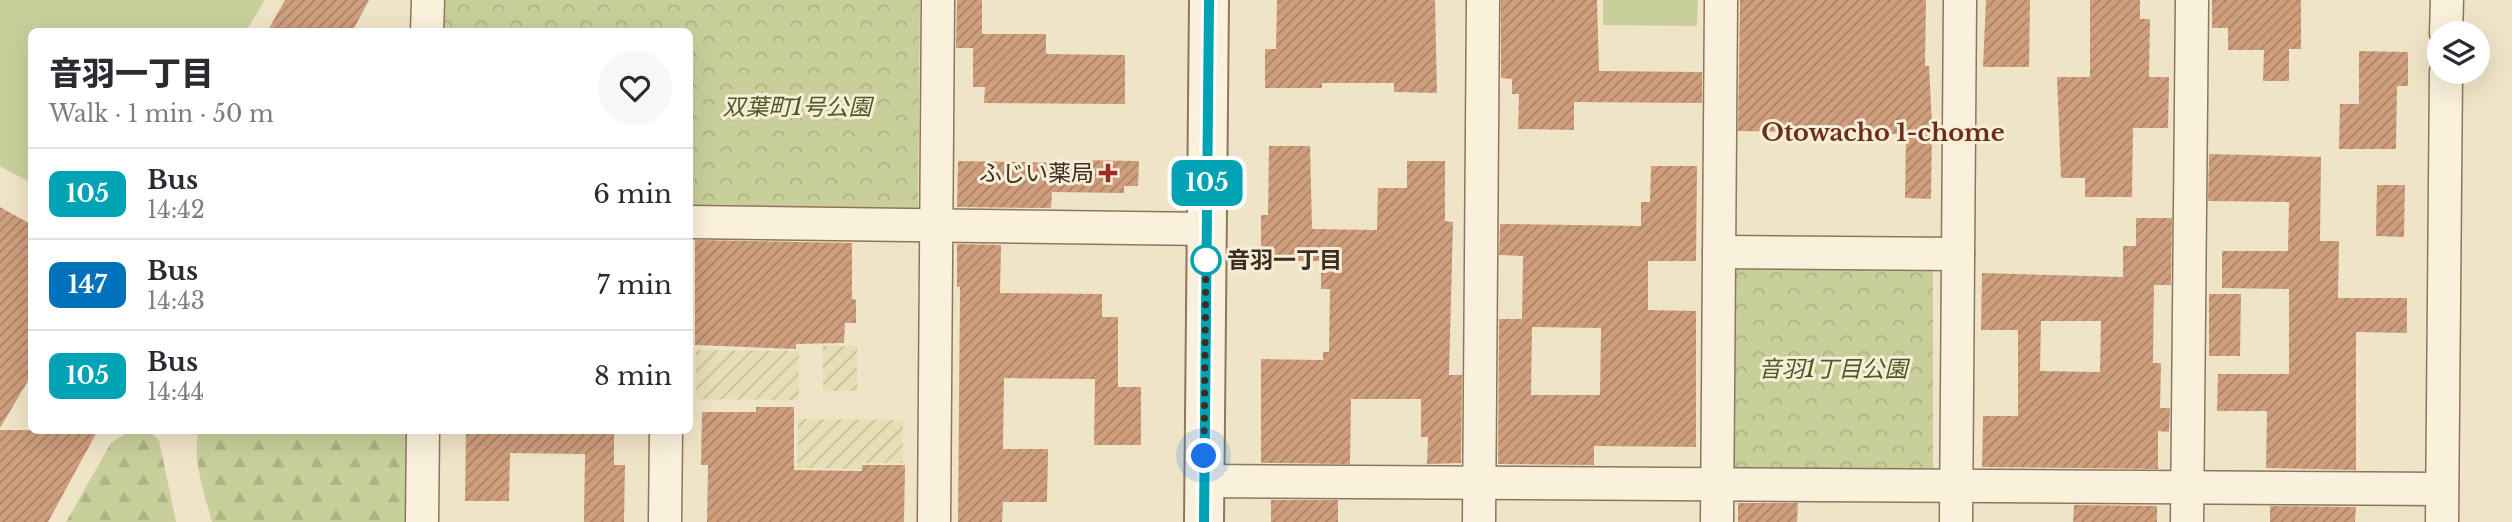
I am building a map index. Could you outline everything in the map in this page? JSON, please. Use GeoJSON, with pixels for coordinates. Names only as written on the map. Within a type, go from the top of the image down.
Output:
{"type":"FeatureCollection","features":[{"type":"Feature","properties":{"kind":"street"},"geometry":{"type":"LineString","coordinates":[[427,28],[428,0]]}},
{"type":"Feature","properties":{"kind":"street"},"geometry":{"type":"LineString","coordinates":[[934,522],[938,0]]}},
{"type":"Feature","properties":{"kind":"street"},"geometry":{"type":"LineString","coordinates":[[1204,522],[1209,0]]}},
{"type":"Feature","properties":{"kind":"street"},"geometry":{"type":"LineString","coordinates":[[1479,522],[1483,0]]}},
{"type":"Feature","properties":{"kind":"street"},"geometry":{"type":"LineString","coordinates":[[1717,522],[1721,0]]}},
{"type":"Feature","properties":{"kind":"street"},"geometry":{"type":"LineString","coordinates":[[1956,522],[1960,0]]}},
{"type":"Feature","properties":{"kind":"street"},"geometry":{"type":"LineString","coordinates":[[2187,522],[2192,0]]}},
{"type":"Feature","properties":{"kind":"street"},"geometry":{"type":"LineString","coordinates":[[2446,21],[2447,0]]}},
{"type":"Feature","properties":{"kind":"street"},"geometry":{"type":"LineString","coordinates":[[2442,522],[2446,84]]}},
{"type":"Feature","properties":{"kind":"street"},"geometry":{"type":"LineString","coordinates":[[693,222],[1207,229]]}},
{"type":"Feature","properties":{"kind":"street"},"geometry":{"type":"LineString","coordinates":[[1719,252],[1958,254]]}},
{"type":"Feature","properties":{"kind":"street"},"geometry":{"type":"LineString","coordinates":[[422,522],[423,434]]}},
{"type":"Feature","properties":{"kind":"street"},"geometry":{"type":"LineString","coordinates":[[666,434],[666,522]]}},
{"type":"Feature","properties":{"kind":"street"},"geometry":{"type":"LineString","coordinates":[[1204,481],[2442,489]]}},
{"type":"Feature","properties":{"kind":"shaded area"},"geometry":{"type":"Polygon","coordinates":[[[823,346],[857,346],[857,391],[823,391],[823,346]]]}},
{"type":"Feature","properties":{"kind":"shaded area"},"geometry":{"type":"Polygon","coordinates":[[[696,350],[799,351],[799,400],[696,399],[696,350]]]}},
{"type":"Feature","properties":{"kind":"shaded area"},"geometry":{"type":"Polygon","coordinates":[[[798,419],[903,420],[903,463],[862,463],[861,469],[797,468],[798,419]]]}},
{"type":"Feature","properties":{"kind":"green space"},"geometry":{"type":"Polygon","coordinates":[[[0,0],[265,0],[248,28],[28,28],[28,181],[0,166],[0,0]]]}},
{"type":"Feature","properties":{"kind":"green space","name":"双葉町1号公園"},"geometry":{"type":"Polygon","coordinates":[[[440,0],[920,0],[918,216],[693,214],[693,28],[439,28],[440,0]]]}},
{"type":"Feature","properties":{"kind":"green space"},"geometry":{"type":"Polygon","coordinates":[[[1603,0],[1698,0],[1697,26],[1603,25],[1603,0]]]}},
{"type":"Feature","properties":{"kind":"green space","name":"音羽1丁目公園"},"geometry":{"type":"Polygon","coordinates":[[[1733,269],[1933,269],[1933,468],[1733,468],[1733,269]]]}},
{"type":"Feature","properties":{"kind":"green space"},"geometry":{"type":"Polygon","coordinates":[[[125,434],[152,434],[159,440],[176,522],[66,522],[111,443],[125,434]]]}},
{"type":"Feature","properties":{"kind":"green space"},"geometry":{"type":"Polygon","coordinates":[[[198,434],[410,434],[409,522],[212,522],[198,464],[198,434]]]}},
{"type":"Feature","properties":{"kind":"building"},"geometry":{"type":"Polygon","coordinates":[[[285,0],[369,0],[354,28],[269,28],[285,0]]]}},
{"type":"Feature","properties":{"kind":"building"},"geometry":{"type":"Polygon","coordinates":[[[957,0],[982,0],[982,34],[1046,34],[1046,54],[1125,55],[1125,104],[984,103],[985,87],[973,87],[973,48],[956,48],[957,0]]]}},
{"type":"Feature","properties":{"kind":"building"},"geometry":{"type":"Polygon","coordinates":[[[1277,0],[1435,0],[1437,93],[1394,92],[1394,83],[1322,83],[1322,88],[1265,88],[1265,49],[1276,49],[1277,0]]]}},
{"type":"Feature","properties":{"kind":"building"},"geometry":{"type":"Polygon","coordinates":[[[1501,0],[1597,0],[1599,71],[1702,72],[1702,103],[1574,102],[1574,130],[1518,129],[1519,94],[1512,94],[1512,79],[1501,78],[1501,0]]]}},
{"type":"Feature","properties":{"kind":"building"},"geometry":{"type":"Polygon","coordinates":[[[1740,0],[1926,0],[1925,66],[1929,66],[1932,124],[1931,199],[1905,198],[1906,134],[1738,131],[1740,0]]]}},
{"type":"Feature","properties":{"kind":"building"},"geometry":{"type":"Polygon","coordinates":[[[1986,0],[2030,0],[2029,67],[1983,67],[1986,0]]]}},
{"type":"Feature","properties":{"kind":"building"},"geometry":{"type":"Polygon","coordinates":[[[2090,0],[2140,0],[2140,19],[2150,19],[2149,77],[2169,77],[2168,128],[2133,128],[2132,197],[2085,197],[2085,178],[2061,178],[2057,77],[2090,77],[2090,0]]]}},
{"type":"Feature","properties":{"kind":"building"},"geometry":{"type":"Polygon","coordinates":[[[2212,0],[2301,0],[2301,49],[2289,49],[2289,81],[2263,81],[2264,50],[2228,50],[2228,28],[2212,28],[2212,0]]]}},
{"type":"Feature","properties":{"kind":"building"},"geometry":{"type":"Polygon","coordinates":[[[2359,51],[2408,52],[2408,86],[2397,86],[2396,149],[2339,149],[2340,104],[2359,104],[2359,51]]]}},
{"type":"Feature","properties":{"kind":"building"},"geometry":{"type":"Polygon","coordinates":[[[1269,146],[1310,146],[1312,229],[1377,230],[1378,188],[1407,188],[1407,161],[1445,161],[1445,221],[1453,222],[1449,375],[1462,375],[1461,463],[1427,464],[1428,437],[1421,437],[1421,399],[1351,399],[1350,464],[1261,463],[1261,359],[1323,360],[1323,352],[1329,352],[1330,289],[1321,289],[1321,261],[1261,261],[1261,215],[1268,215],[1269,146]]]}},
{"type":"Feature","properties":{"kind":"building"},"geometry":{"type":"Polygon","coordinates":[[[2209,154],[2321,157],[2320,241],[2339,241],[2338,298],[2407,298],[2407,333],[2356,332],[2356,470],[2266,468],[2267,411],[2217,411],[2218,374],[2289,374],[2289,289],[2222,288],[2222,251],[2288,251],[2289,202],[2208,201],[2209,154]]]}},
{"type":"Feature","properties":{"kind":"building"},"geometry":{"type":"Polygon","coordinates":[[[1077,160],[1139,161],[1138,186],[1124,186],[1124,193],[1052,192],[1051,208],[957,207],[958,161],[1077,163],[1077,160]]]}},
{"type":"Feature","properties":{"kind":"building"},"geometry":{"type":"Polygon","coordinates":[[[1651,166],[1697,166],[1696,261],[1648,261],[1648,310],[1696,311],[1696,447],[1594,446],[1594,465],[1498,464],[1499,319],[1522,319],[1523,256],[1499,255],[1500,224],[1641,226],[1641,202],[1650,202],[1651,166]],[[1532,327],[1531,395],[1600,395],[1601,328],[1532,327]]]}},
{"type":"Feature","properties":{"kind":"building"},"geometry":{"type":"Polygon","coordinates":[[[2377,185],[2405,185],[2404,237],[2376,236],[2377,185]]]}},
{"type":"Feature","properties":{"kind":"building"},"geometry":{"type":"Polygon","coordinates":[[[0,207],[28,223],[28,381],[0,428],[0,207]]]}},
{"type":"Feature","properties":{"kind":"building"},"geometry":{"type":"Polygon","coordinates":[[[2136,218],[2172,218],[2171,285],[2154,285],[2153,363],[2161,363],[2160,408],[2170,408],[2169,432],[2158,431],[2158,469],[1982,467],[1983,416],[2018,416],[2018,330],[1981,330],[1982,273],[2123,277],[2123,246],[2136,246],[2136,218]],[[2041,321],[2040,371],[2100,372],[2101,321],[2041,321]]]}},
{"type":"Feature","properties":{"kind":"building"},"geometry":{"type":"Polygon","coordinates":[[[695,240],[852,243],[852,299],[856,300],[856,323],[845,323],[844,343],[796,344],[796,349],[695,345],[695,240]]]}},
{"type":"Feature","properties":{"kind":"building"},"geometry":{"type":"Polygon","coordinates":[[[957,244],[1001,245],[1000,293],[1102,294],[1102,317],[1118,317],[1118,387],[1141,387],[1141,445],[1094,445],[1095,379],[1004,378],[1003,449],[1048,449],[1047,502],[1003,502],[1002,522],[958,522],[960,287],[957,287],[957,244]]]}},
{"type":"Feature","properties":{"kind":"building"},"geometry":{"type":"Polygon","coordinates":[[[2209,294],[2241,294],[2240,356],[2209,356],[2209,294]]]}},
{"type":"Feature","properties":{"kind":"building"},"geometry":{"type":"Polygon","coordinates":[[[756,407],[794,407],[794,470],[862,471],[862,465],[905,465],[904,522],[707,522],[708,465],[701,465],[702,412],[756,412],[756,407]]]}},
{"type":"Feature","properties":{"kind":"building"},"geometry":{"type":"Polygon","coordinates":[[[0,430],[28,430],[28,434],[96,434],[48,522],[0,522],[0,430]]]}},
{"type":"Feature","properties":{"kind":"building"},"geometry":{"type":"Polygon","coordinates":[[[466,434],[614,434],[614,465],[625,465],[624,522],[584,522],[585,454],[510,453],[509,501],[465,501],[466,434]]]}},
{"type":"Feature","properties":{"kind":"building"},"geometry":{"type":"Polygon","coordinates":[[[1271,500],[1338,500],[1338,522],[1271,522],[1271,500]]]}},
{"type":"Feature","properties":{"kind":"building"},"geometry":{"type":"Polygon","coordinates":[[[1738,503],[1798,503],[1797,522],[1738,522],[1738,503]]]}},
{"type":"Feature","properties":{"kind":"building"},"geometry":{"type":"Polygon","coordinates":[[[2074,505],[2157,506],[2157,522],[2073,522],[2074,505]]]}},
{"type":"Feature","properties":{"kind":"building"},"geometry":{"type":"Polygon","coordinates":[[[2270,506],[2356,507],[2355,522],[2270,522],[2270,506]]]}},
{"type":"Feature","properties":{"kind":"bus line","name":"105"},"geometry":{"type":"LineString","coordinates":[[1204,522],[1209,0]]}},
{"type":"Feature","properties":{"kind":"place","name":"ふじい薬局"},"geometry":{"type":"Point","coordinates":[1108,173]}},
{"type":"Feature","properties":{"kind":"place","name":"音羽一丁目"},"geometry":{"type":"Point","coordinates":[1206,260]}},
{"type":"Feature","properties":{"kind":"district","name":"Otowacho 1-chome"},"geometry":{"type":"Point","coordinates":[1883,132]}},
{"type":"Feature","properties":{"kind":"route"},"geometry":{"type":"LineString","coordinates":[[1204,456],[1206,254],[1206,260]]}}]}
